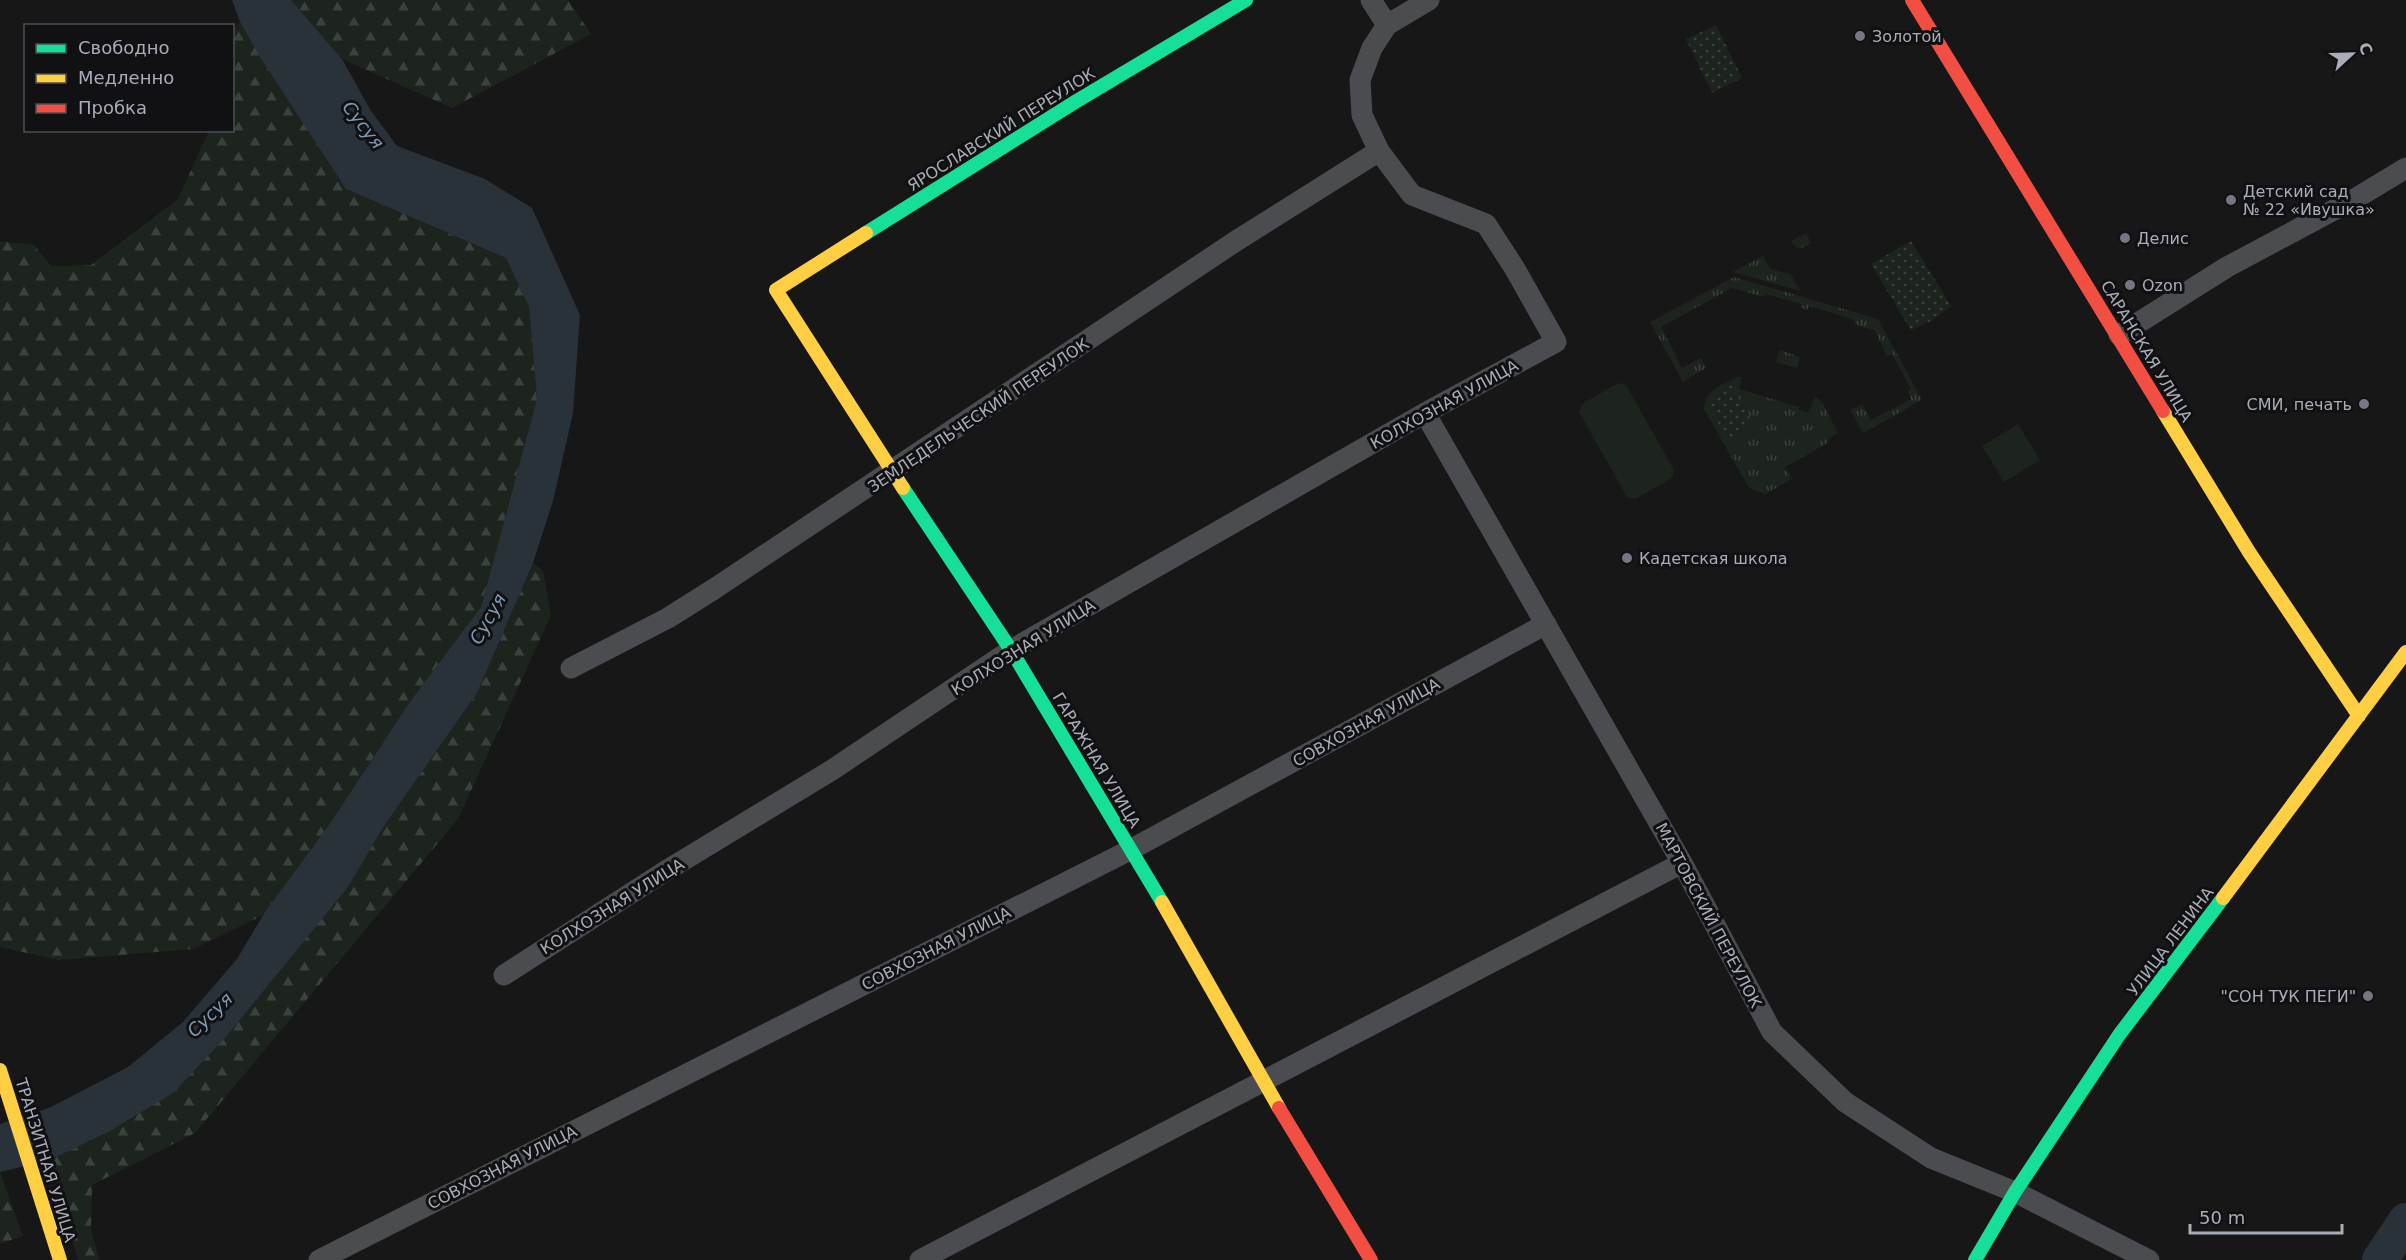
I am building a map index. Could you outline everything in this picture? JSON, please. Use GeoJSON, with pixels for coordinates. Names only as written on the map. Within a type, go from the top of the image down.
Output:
{"type":"FeatureCollection","features":[{"type":"Feature","properties":{"kind":"street","name":"ЯРОСЛАВСКИЙ ПЕРЕУЛОК"},"geometry":{"type":"LineString","coordinates":[[776,290],[1075,102],[1246,0]]}},
{"type":"Feature","properties":{"kind":"street"},"geometry":{"type":"LineString","coordinates":[[1371,0],[1387,25]]}},
{"type":"Feature","properties":{"kind":"street"},"geometry":{"type":"LineString","coordinates":[[1379,151],[1362,115],[1360,80],[1372,48],[1387,25],[1429,0]]}},
{"type":"Feature","properties":{"kind":"street","name":"САРАНСКАЯ УЛИЦА"},"geometry":{"type":"LineString","coordinates":[[1912,0],[1995,139],[2119,335],[2249,552],[2359,716]]}},
{"type":"Feature","properties":{"kind":"street","name":"КОЛХОЗНАЯ УЛИЦА"},"geometry":{"type":"LineString","coordinates":[[504,975],[664,872],[832,770],[1011,650],[1425,413],[1556,342],[1515,269],[1486,224],[1412,195],[1379,151]]}},
{"type":"Feature","properties":{"kind":"street","name":"ЗЕМЛЕДЕЛЬЧЕСКИЙ ПЕРЕУЛОК"},"geometry":{"type":"LineString","coordinates":[[571,668],[668,618],[892,472],[1236,241],[1379,151]]}},
{"type":"Feature","properties":{"kind":"street"},"geometry":{"type":"LineString","coordinates":[[2119,335],[2227,267],[2358,197],[2406,168]]}},
{"type":"Feature","properties":{"kind":"street","name":"ГАРАЖНАЯ УЛИЦА"},"geometry":{"type":"LineString","coordinates":[[776,290],[892,472],[1011,650],[1132,849],[1264,1083],[1371,1260]]}},
{"type":"Feature","properties":{"kind":"street","name":"МАРТОВСКИЙ ПЕРЕУЛОК"},"geometry":{"type":"LineString","coordinates":[[1425,413],[1683,863],[1772,1032],[1845,1102],[1921,1152],[2015,1192],[2149,1260]]}},
{"type":"Feature","properties":{"kind":"street","name":"СОВХОЗНАЯ УЛИЦА"},"geometry":{"type":"LineString","coordinates":[[319,1260],[1132,849],[1546,624]]}},
{"type":"Feature","properties":{"kind":"street","name":"УЛИЦА ЛЕНИНА"},"geometry":{"type":"LineString","coordinates":[[1975,1260],[2015,1192],[2119,1035],[2288,813],[2406,652]]}},
{"type":"Feature","properties":{"kind":"street"},"geometry":{"type":"LineString","coordinates":[[920,1260],[1683,863]]}},
{"type":"Feature","properties":{"kind":"street","name":"ТРАНЗИТНАЯ УЛИЦА"},"geometry":{"type":"LineString","coordinates":[[0,1070],[60,1260]]}},
{"type":"Feature","properties":{"kind":"green space"},"geometry":{"type":"Polygon","coordinates":[[[291,0],[568,0],[591,34],[452,108],[342,59],[291,0]]]}},
{"type":"Feature","properties":{"kind":"green space"},"geometry":{"type":"Polygon","coordinates":[[[240,22],[346,189],[506,258],[529,307],[537,399],[481,607],[409,703],[331,822],[262,916],[193,949],[59,960],[0,947],[0,241],[34,245],[51,266],[91,265],[178,199],[209,132],[234,132],[234,27],[240,22]]]}},
{"type":"Feature","properties":{"kind":"green space"},"geometry":{"type":"Polygon","coordinates":[[[1716,25],[1742,78],[1712,93],[1686,39],[1716,25]]]}},
{"type":"Feature","properties":{"kind":"green space"},"geometry":{"type":"Polygon","coordinates":[[[1806,233],[1811,243],[1800,249],[1794,246],[1791,241],[1806,233]]]}},
{"type":"Feature","properties":{"kind":"green space"},"geometry":{"type":"Polygon","coordinates":[[[1911,241],[1951,306],[1933,320],[1911,330],[1871,264],[1911,241]]]}},
{"type":"Feature","properties":{"kind":"green space"},"geometry":{"type":"Polygon","coordinates":[[[1763,256],[1770,269],[1790,274],[1801,291],[1733,272],[1763,256]]]}},
{"type":"Feature","properties":{"kind":"green space"},"geometry":{"type":"Polygon","coordinates":[[[1734,277],[1878,319],[1922,400],[1863,433],[1850,410],[1862,404],[1871,420],[1911,399],[1908,391],[1911,389],[1892,354],[1887,356],[1875,331],[1854,324],[1855,320],[1809,306],[1807,310],[1800,307],[1801,304],[1766,294],[1764,297],[1732,288],[1661,327],[1682,368],[1701,358],[1706,368],[1683,382],[1650,322],[1734,277]]]}},
{"type":"Feature","properties":{"kind":"green space"},"geometry":{"type":"Polygon","coordinates":[[[1780,350],[1800,357],[1797,368],[1776,362],[1780,350]]]}},
{"type":"Feature","properties":{"kind":"green space"},"geometry":{"type":"Polygon","coordinates":[[[1737,377],[1742,377],[1739,389],[1799,407],[1799,410],[1808,412],[1815,397],[1822,402],[1838,433],[1828,439],[1829,442],[1785,467],[1792,479],[1765,494],[1749,488],[1704,409],[1707,397],[1711,393],[1737,377]]]}},
{"type":"Feature","properties":{"kind":"green space"},"geometry":{"type":"Polygon","coordinates":[[[1618,383],[1626,385],[1674,470],[1672,478],[1635,499],[1627,497],[1579,412],[1582,404],[1618,383]]]}},
{"type":"Feature","properties":{"kind":"green space"},"geometry":{"type":"Polygon","coordinates":[[[1731,385],[1754,425],[1740,433],[1730,444],[1709,406],[1712,396],[1731,385]]]}},
{"type":"Feature","properties":{"kind":"green space"},"geometry":{"type":"Polygon","coordinates":[[[2018,424],[2040,460],[2004,482],[1982,446],[2018,424]]]}},
{"type":"Feature","properties":{"kind":"green space"},"geometry":{"type":"Polygon","coordinates":[[[533,563],[543,571],[551,615],[458,819],[195,1133],[92,1185],[91,1229],[99,1260],[78,1260],[50,1160],[108,1132],[348,887],[384,826],[477,693],[533,563]]]}},
{"type":"Feature","properties":{"kind":"green space"},"geometry":{"type":"Polygon","coordinates":[[[0,1172],[23,1236],[0,1244],[0,1172]]]}},
{"type":"Feature","properties":{"kind":"water","name":"Сусуя"},"geometry":{"type":"Polygon","coordinates":[[[232,0],[291,0],[342,59],[371,111],[397,146],[485,179],[532,208],[580,315],[573,413],[553,501],[533,563],[477,693],[384,826],[348,887],[225,1038],[173,1093],[108,1132],[50,1160],[0,1172],[0,1124],[49,1108],[128,1067],[183,1022],[237,959],[265,912],[331,822],[409,703],[481,607],[537,399],[529,307],[506,258],[346,189],[262,60],[240,22],[232,0]]]}},
{"type":"Feature","properties":{"kind":"waterway"},"geometry":{"type":"LineString","coordinates":[[2380,1260],[2406,1221]]}},
{"type":"Feature","properties":{"kind":"traffic: fast"},"geometry":{"type":"LineString","coordinates":[[866,233],[1075,102],[1246,0]]}},
{"type":"Feature","properties":{"kind":"traffic: fast"},"geometry":{"type":"LineString","coordinates":[[903,488],[1011,650],[1162,902]]}},
{"type":"Feature","properties":{"kind":"traffic: fast"},"geometry":{"type":"LineString","coordinates":[[1975,1260],[2015,1192],[2119,1035],[2223,898]]}},
{"type":"Feature","properties":{"kind":"traffic: slow"},"geometry":{"type":"LineString","coordinates":[[866,233],[776,290],[903,488]]}},
{"type":"Feature","properties":{"kind":"traffic: slow"},"geometry":{"type":"LineString","coordinates":[[2163,411],[2249,552],[2359,716]]}},
{"type":"Feature","properties":{"kind":"traffic: slow"},"geometry":{"type":"LineString","coordinates":[[2223,898],[2406,652]]}},
{"type":"Feature","properties":{"kind":"traffic: slow"},"geometry":{"type":"LineString","coordinates":[[1162,902],[1279,1108]]}},
{"type":"Feature","properties":{"kind":"traffic: slow"},"geometry":{"type":"LineString","coordinates":[[0,1070],[60,1260]]}},
{"type":"Feature","properties":{"kind":"traffic: jam"},"geometry":{"type":"LineString","coordinates":[[1912,0],[2163,411]]}},
{"type":"Feature","properties":{"kind":"traffic: jam"},"geometry":{"type":"LineString","coordinates":[[1279,1108],[1371,1260]]}},
{"type":"Feature","properties":{"kind":"place","name":"Золотой"},"geometry":{"type":"Point","coordinates":[1860,36]}},
{"type":"Feature","properties":{"kind":"place","name":"Детский сад № 22 «Ивушка»"},"geometry":{"type":"Point","coordinates":[2231,200]}},
{"type":"Feature","properties":{"kind":"place","name":"Делис"},"geometry":{"type":"Point","coordinates":[2125,238]}},
{"type":"Feature","properties":{"kind":"place","name":"Ozon"},"geometry":{"type":"Point","coordinates":[2130,285]}},
{"type":"Feature","properties":{"kind":"place","name":"СМИ, печать"},"geometry":{"type":"Point","coordinates":[2364,404]}},
{"type":"Feature","properties":{"kind":"place","name":"Кадетская школа"},"geometry":{"type":"Point","coordinates":[1627,558]}},
{"type":"Feature","properties":{"kind":"place","name":"\"СОН ТУК ПЕГИ\""},"geometry":{"type":"Point","coordinates":[2368,996]}}]}
